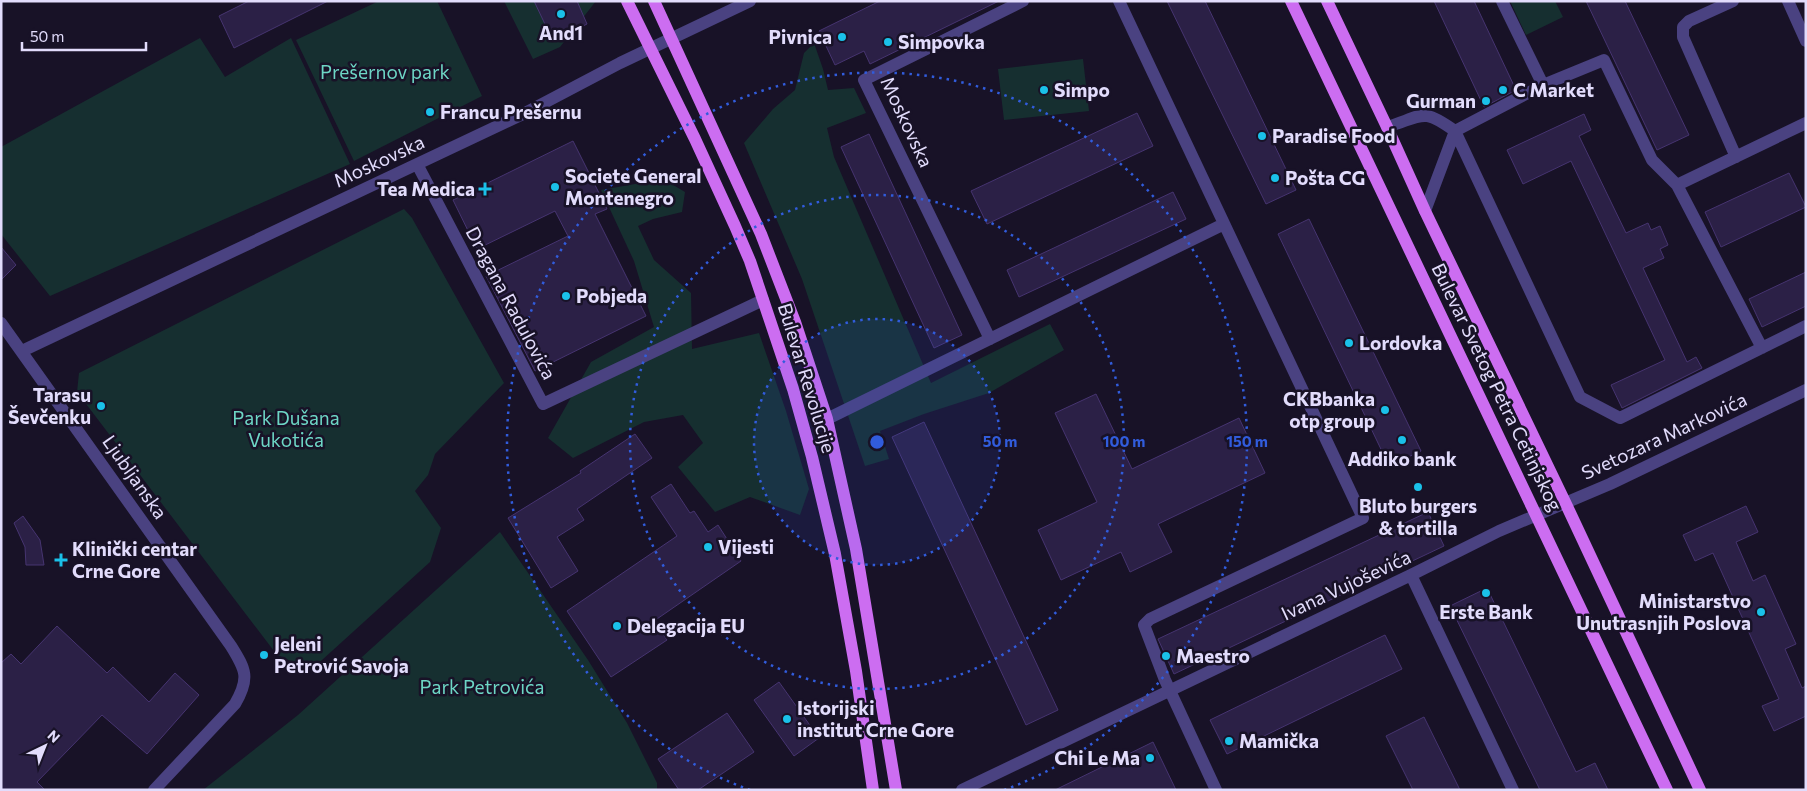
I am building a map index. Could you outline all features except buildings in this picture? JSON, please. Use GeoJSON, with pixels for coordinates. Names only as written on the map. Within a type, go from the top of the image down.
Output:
{"type":"FeatureCollection","features":[{"type":"Feature","properties":{"kind":"main road","name":"Bulevar Revolucije"},"geometry":{"type":"LineString","coordinates":[[627,1],[688,124],[735,226],[763,300],[793,389],[828,522],[856,672],[873,790]]}},
{"type":"Feature","properties":{"kind":"main road","name":"Bulevar Revolucije"},"geometry":{"type":"LineString","coordinates":[[654,1],[762,234],[795,322],[827,419],[856,550],[896,790]]}},
{"type":"Feature","properties":{"kind":"main road","name":"Bulevar Svetog Petra Cetinjskog"},"geometry":{"type":"LineString","coordinates":[[1291,1],[1667,790]]}},
{"type":"Feature","properties":{"kind":"main road","name":"Bulevar Svetog Petra Cetinjskog"},"geometry":{"type":"LineString","coordinates":[[1327,1],[1424,210],[1565,502],[1700,790]]}},
{"type":"Feature","properties":{"kind":"street","name":"Moskovska"},"geometry":{"type":"LineString","coordinates":[[22,351],[525,113],[650,48],[750,1]]}},
{"type":"Feature","properties":{"kind":"street","name":"Moskovska"},"geometry":{"type":"LineString","coordinates":[[990,339],[864,80],[1024,1]]}},
{"type":"Feature","properties":{"kind":"street"},"geometry":{"type":"LineString","coordinates":[[1119,1],[1363,518],[1146,621],[1144,629],[1216,790]]}},
{"type":"Feature","properties":{"kind":"street"},"geometry":{"type":"LineString","coordinates":[[1502,1],[1543,85]]}},
{"type":"Feature","properties":{"kind":"street"},"geometry":{"type":"LineString","coordinates":[[1733,1],[1689,21],[1683,28],[1683,37],[1736,157]]}},
{"type":"Feature","properties":{"kind":"street"},"geometry":{"type":"LineString","coordinates":[[1788,1],[1806,41]]}},
{"type":"Feature","properties":{"kind":"street"},"geometry":{"type":"LineString","coordinates":[[1424,210],[1455,132],[1543,85],[1604,60],[1652,160],[1677,185],[1762,348]]}},
{"type":"Feature","properties":{"kind":"street"},"geometry":{"type":"LineString","coordinates":[[1387,127],[1418,116],[1427,115],[1437,118],[1455,132]]}},
{"type":"Feature","properties":{"kind":"street"},"geometry":{"type":"LineString","coordinates":[[1677,185],[1806,123]]}},
{"type":"Feature","properties":{"kind":"street","name":"Svetozara Markovića"},"geometry":{"type":"LineString","coordinates":[[1455,132],[1580,397],[1620,418],[1806,326]]}},
{"type":"Feature","properties":{"kind":"street","name":"Dragana Radulovića"},"geometry":{"type":"LineString","coordinates":[[417,164],[543,404],[763,300]]}},
{"type":"Feature","properties":{"kind":"street"},"geometry":{"type":"LineString","coordinates":[[827,419],[1224,224]]}},
{"type":"Feature","properties":{"kind":"street","name":"Ljubljanska"},"geometry":{"type":"LineString","coordinates":[[1,323],[242,664],[246,681],[235,704],[154,790]]}},
{"type":"Feature","properties":{"kind":"street","name":"Svetozara Markovića"},"geometry":{"type":"LineString","coordinates":[[1537,514],[1610,484],[1806,390]]}},
{"type":"Feature","properties":{"kind":"street","name":"Ivana Vujoševića"},"geometry":{"type":"LineString","coordinates":[[962,790],[1537,514]]}},
{"type":"Feature","properties":{"kind":"street"},"geometry":{"type":"LineString","coordinates":[[1411,575],[1513,790]]}},
{"type":"Feature","properties":{"kind":"green space","name":"Prešernov park"},"geometry":{"type":"Polygon","coordinates":[[[379,1],[437,1],[482,96],[354,161],[296,40],[379,1]]]}},
{"type":"Feature","properties":{"kind":"green space"},"geometry":{"type":"Polygon","coordinates":[[[504,1],[596,1],[560,47],[533,59],[504,1]]]}},
{"type":"Feature","properties":{"kind":"green space"},"geometry":{"type":"Polygon","coordinates":[[[1510,1],[1555,1],[1563,17],[1526,35],[1510,1]]]}},
{"type":"Feature","properties":{"kind":"green space"},"geometry":{"type":"Polygon","coordinates":[[[200,38],[225,77],[291,38],[350,164],[50,296],[1,234],[1,147],[200,38]]]}},
{"type":"Feature","properties":{"kind":"green space"},"geometry":{"type":"Polygon","coordinates":[[[814,43],[828,90],[854,88],[866,113],[827,128],[834,157],[931,383],[1050,324],[1064,350],[989,393],[924,414],[880,431],[889,459],[865,466],[802,279],[744,143],[773,109],[795,90],[804,53],[814,43]]]}},
{"type":"Feature","properties":{"kind":"green space","name":"Simpo"},"geometry":{"type":"Polygon","coordinates":[[[1083,59],[1089,111],[1004,120],[998,69],[1083,59]]]}},
{"type":"Feature","properties":{"kind":"green space"},"geometry":{"type":"Polygon","coordinates":[[[663,179],[685,192],[682,212],[653,219],[638,226],[654,260],[691,293],[692,349],[759,333],[786,411],[809,489],[800,515],[750,497],[715,512],[678,467],[703,443],[683,415],[644,422],[573,458],[548,438],[591,362],[654,327],[634,261],[601,190],[663,179]]]}},
{"type":"Feature","properties":{"kind":"green space","name":"Park Dušana Vukotića"},"geometry":{"type":"Polygon","coordinates":[[[404,209],[412,218],[504,383],[435,454],[428,475],[415,491],[441,528],[430,562],[311,670],[277,655],[77,392],[79,373],[404,209]]]}},
{"type":"Feature","properties":{"kind":"green space","name":"Park Petrovića"},"geometry":{"type":"Polygon","coordinates":[[[500,532],[588,660],[627,723],[657,783],[657,790],[203,790],[298,715],[500,532]]]}},
{"type":"Feature","properties":{"kind":"place","name":"And1"},"geometry":{"type":"Point","coordinates":[561,14]}},
{"type":"Feature","properties":{"kind":"place","name":"Pivnica"},"geometry":{"type":"Point","coordinates":[842,37]}},
{"type":"Feature","properties":{"kind":"place","name":"Simpovka"},"geometry":{"type":"Point","coordinates":[888,42]}},
{"type":"Feature","properties":{"kind":"place","name":"Simpo"},"geometry":{"type":"Point","coordinates":[1044,90]}},
{"type":"Feature","properties":{"kind":"place","name":"C Market"},"geometry":{"type":"Point","coordinates":[1503,90]}},
{"type":"Feature","properties":{"kind":"place","name":"Gurman"},"geometry":{"type":"Point","coordinates":[1486,101]}},
{"type":"Feature","properties":{"kind":"place","name":"Francu Prešernu"},"geometry":{"type":"Point","coordinates":[430,112]}},
{"type":"Feature","properties":{"kind":"place","name":"Paradise Food"},"geometry":{"type":"Point","coordinates":[1262,136]}},
{"type":"Feature","properties":{"kind":"place","name":"Pošta CG"},"geometry":{"type":"Point","coordinates":[1275,178]}},
{"type":"Feature","properties":{"kind":"place","name":"Societe General Montenegro"},"geometry":{"type":"Point","coordinates":[555,187]}},
{"type":"Feature","properties":{"kind":"place","name":"Tea Medica"},"geometry":{"type":"Point","coordinates":[485,189]}},
{"type":"Feature","properties":{"kind":"place","name":"Pobjeda"},"geometry":{"type":"Point","coordinates":[566,296]}},
{"type":"Feature","properties":{"kind":"place","name":"Lordovka"},"geometry":{"type":"Point","coordinates":[1349,343]}},
{"type":"Feature","properties":{"kind":"place","name":"Tarasu Ševčenku"},"geometry":{"type":"Point","coordinates":[101,406]}},
{"type":"Feature","properties":{"kind":"place","name":"CKBbanka otp group"},"geometry":{"type":"Point","coordinates":[1385,410]}},
{"type":"Feature","properties":{"kind":"place","name":"Addiko bank"},"geometry":{"type":"Point","coordinates":[1402,440]}},
{"type":"Feature","properties":{"kind":"place","name":"Bluto burgers & tortilla"},"geometry":{"type":"Point","coordinates":[1418,487]}},
{"type":"Feature","properties":{"kind":"place","name":"Vijesti"},"geometry":{"type":"Point","coordinates":[708,547]}},
{"type":"Feature","properties":{"kind":"place","name":"Klinički centar Crne Gore"},"geometry":{"type":"Point","coordinates":[61,560]}},
{"type":"Feature","properties":{"kind":"place","name":"Erste Bank"},"geometry":{"type":"Point","coordinates":[1486,593]}},
{"type":"Feature","properties":{"kind":"place","name":"Ministarstvo Unutrasnjih Poslova"},"geometry":{"type":"Point","coordinates":[1761,612]}},
{"type":"Feature","properties":{"kind":"place","name":"Delegacija EU"},"geometry":{"type":"Point","coordinates":[617,626]}},
{"type":"Feature","properties":{"kind":"place","name":"Jeleni Petrović Savoja"},"geometry":{"type":"Point","coordinates":[264,655]}},
{"type":"Feature","properties":{"kind":"place","name":"Maestro"},"geometry":{"type":"Point","coordinates":[1166,656]}},
{"type":"Feature","properties":{"kind":"place","name":"Istorijski institut Crne Gore"},"geometry":{"type":"Point","coordinates":[787,719]}},
{"type":"Feature","properties":{"kind":"place","name":"Mamička"},"geometry":{"type":"Point","coordinates":[1229,741]}},
{"type":"Feature","properties":{"kind":"place","name":"Chi Le Ma"},"geometry":{"type":"Point","coordinates":[1150,758]}}]}
